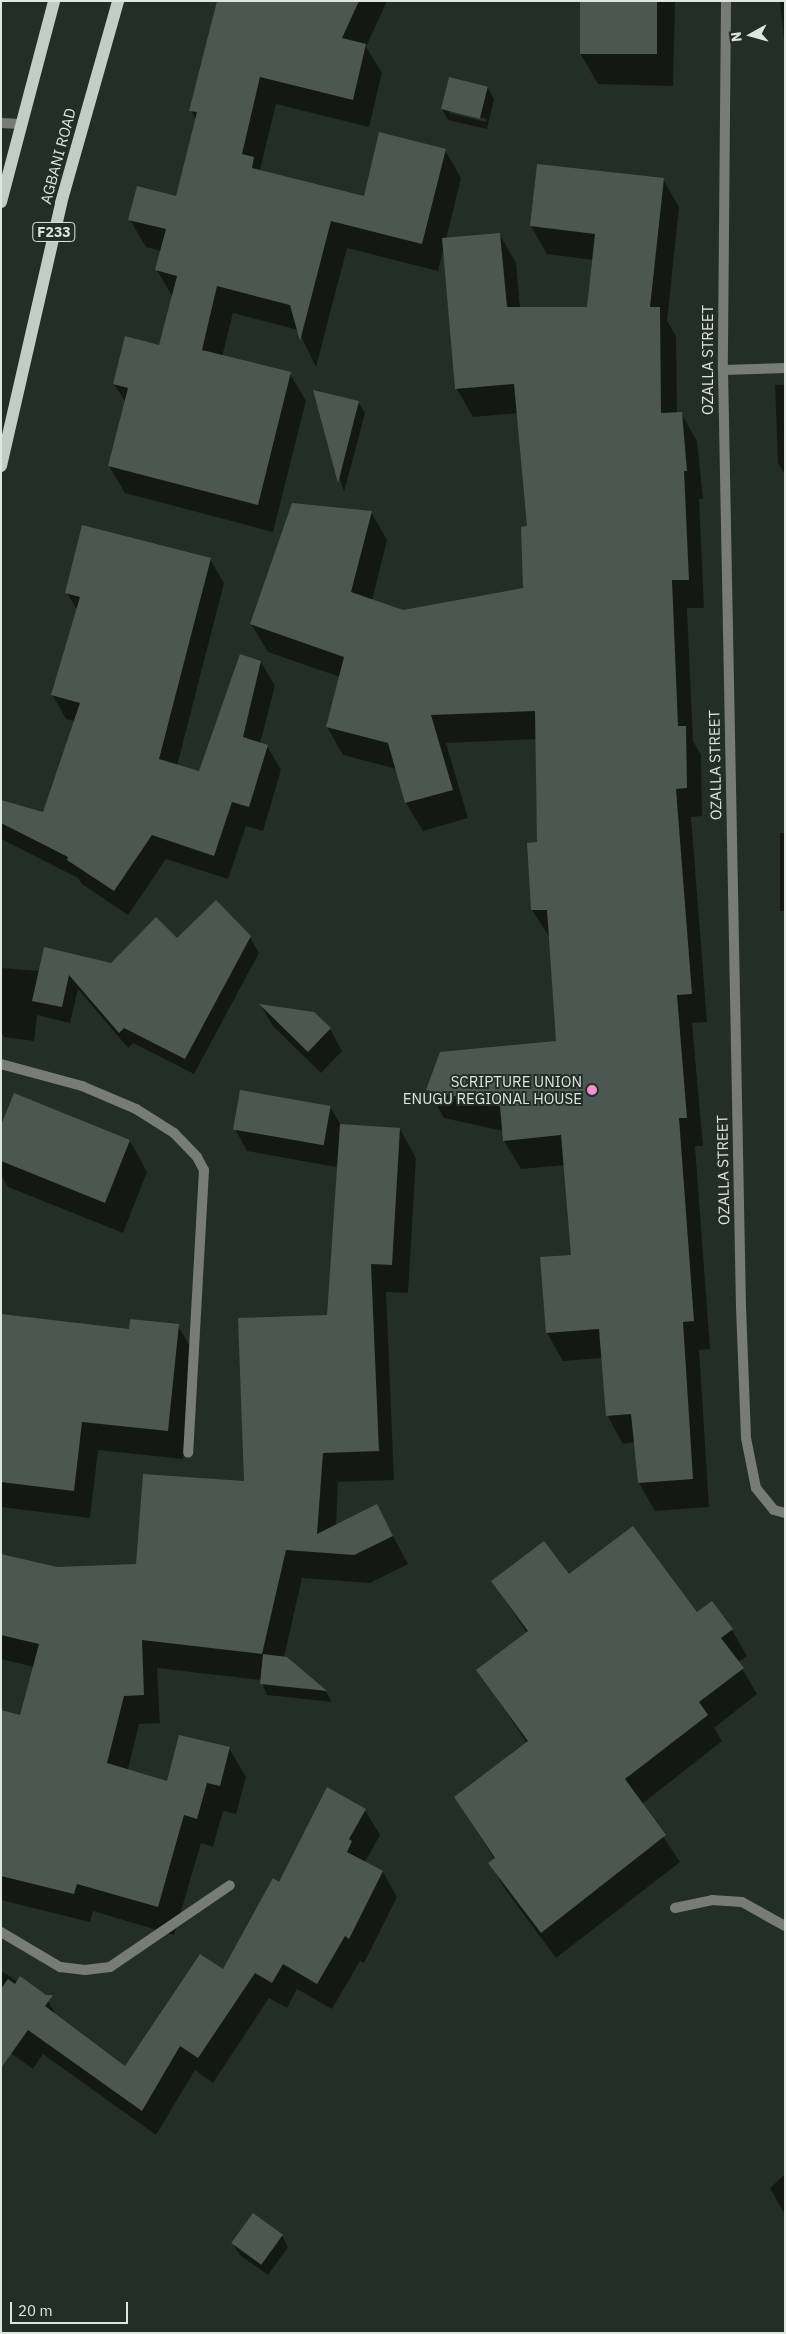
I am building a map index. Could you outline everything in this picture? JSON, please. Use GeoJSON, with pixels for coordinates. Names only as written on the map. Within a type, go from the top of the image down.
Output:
{"type":"FeatureCollection","features":[{"type":"Feature","properties":{"kind":"main road"},"geometry":{"type":"LineString","coordinates":[[1,202],[54,1]]}},
{"type":"Feature","properties":{"kind":"main road","name":"AGBANI ROAD"},"geometry":{"type":"LineString","coordinates":[[1,466],[61,203],[118,1]]}},
{"type":"Feature","properties":{"kind":"street","name":"OZALLA STREET"},"geometry":{"type":"LineString","coordinates":[[726,1],[722,370],[740,1287],[746,1438],[756,1488],[774,1510],[785,1513]]}},
{"type":"Feature","properties":{"kind":"street"},"geometry":{"type":"LineString","coordinates":[[1,123],[21,124]]}},
{"type":"Feature","properties":{"kind":"street"},"geometry":{"type":"LineString","coordinates":[[722,370],[785,368]]}},
{"type":"Feature","properties":{"kind":"street"},"geometry":{"type":"LineString","coordinates":[[1,1064],[82,1086],[136,1109],[174,1133],[197,1157],[204,1170],[188,1452]]}},
{"type":"Feature","properties":{"kind":"street"},"geometry":{"type":"LineString","coordinates":[[1,1932],[60,1967],[85,1970],[110,1967],[230,1885]]}},
{"type":"Feature","properties":{"kind":"street"},"geometry":{"type":"LineString","coordinates":[[675,1908],[712,1900],[742,1902],[785,1926]]}},
{"type":"Feature","properties":{"kind":"building"},"geometry":{"type":"Polygon","coordinates":[[[217,1],[359,1],[342,38],[366,44],[353,100],[260,77],[242,154],[254,157],[252,168],[364,196],[379,132],[446,149],[422,244],[331,221],[300,341],[290,305],[217,286],[202,350],[291,372],[258,505],[108,466],[128,388],[113,384],[125,336],[159,345],[177,276],[155,270],[166,229],[128,220],[137,186],[176,196],[197,112],[189,111],[217,1]]]}},
{"type":"Feature","properties":{"kind":"building"},"geometry":{"type":"Polygon","coordinates":[[[580,1],[657,1],[657,54],[580,54],[580,1]]]}},
{"type":"Feature","properties":{"kind":"building"},"geometry":{"type":"Polygon","coordinates":[[[449,77],[488,87],[480,119],[441,109],[449,77]]]}},
{"type":"Feature","properties":{"kind":"building"},"geometry":{"type":"Polygon","coordinates":[[[537,164],[664,178],[650,307],[660,307],[661,413],[682,412],[687,471],[684,471],[689,580],[672,580],[678,726],[686,726],[687,788],[676,789],[692,994],[677,995],[687,1118],[679,1118],[694,1321],[683,1322],[693,1479],[638,1483],[631,1414],[606,1416],[599,1329],[546,1333],[540,1257],[571,1255],[561,1135],[503,1141],[500,1106],[426,1090],[440,1052],[556,1041],[547,910],[531,910],[527,843],[537,842],[535,711],[431,715],[453,790],[405,803],[388,743],[326,727],[344,657],[250,624],[292,503],[372,511],[351,592],[403,610],[523,588],[521,527],[527,526],[514,384],[455,389],[442,238],[500,233],[507,307],[587,307],[595,234],[530,226],[537,164]]]}},
{"type":"Feature","properties":{"kind":"building"},"geometry":{"type":"Polygon","coordinates":[[[313,390],[359,401],[338,483],[313,390]]]}},
{"type":"Feature","properties":{"kind":"building"},"geometry":{"type":"Polygon","coordinates":[[[82,525],[211,558],[159,759],[199,771],[240,654],[261,661],[243,737],[268,745],[249,807],[232,802],[214,856],[152,835],[114,891],[67,860],[68,857],[1,823],[1,800],[43,812],[80,703],[51,695],[80,597],[65,593],[82,525]]]}},
{"type":"Feature","properties":{"kind":"building"},"geometry":{"type":"Polygon","coordinates":[[[216,900],[251,936],[185,1059],[124,1028],[119,1033],[69,975],[62,1007],[32,1001],[44,947],[111,963],[156,917],[177,938],[216,900]]]}},
{"type":"Feature","properties":{"kind":"building"},"geometry":{"type":"Polygon","coordinates":[[[259,1004],[314,1012],[331,1028],[308,1052],[259,1004]]]}},
{"type":"Feature","properties":{"kind":"building"},"geometry":{"type":"Polygon","coordinates":[[[240,1090],[331,1106],[324,1145],[233,1129],[240,1090]]]}},
{"type":"Feature","properties":{"kind":"building"},"geometry":{"type":"Polygon","coordinates":[[[14,1093],[130,1140],[105,1203],[1,1161],[1,1125],[14,1093]]]}},
{"type":"Feature","properties":{"kind":"building"},"geometry":{"type":"Polygon","coordinates":[[[340,1124],[400,1128],[392,1265],[371,1264],[379,1451],[323,1453],[317,1534],[377,1504],[393,1536],[354,1555],[286,1550],[262,1654],[142,1640],[144,1695],[124,1696],[107,1763],[167,1781],[179,1735],[230,1747],[220,1786],[207,1783],[197,1819],[184,1815],[158,1907],[77,1884],[74,1894],[1,1876],[1,1710],[20,1715],[39,1644],[1,1635],[1,1554],[57,1567],[136,1564],[143,1474],[244,1481],[238,1318],[327,1315],[340,1124]]]}},
{"type":"Feature","properties":{"kind":"building"},"geometry":{"type":"Polygon","coordinates":[[[1,1314],[129,1329],[130,1319],[179,1324],[168,1431],[82,1422],[74,1491],[1,1482],[1,1314]]]}},
{"type":"Feature","properties":{"kind":"building"},"geometry":{"type":"Polygon","coordinates":[[[633,1526],[697,1612],[712,1601],[733,1629],[721,1638],[744,1668],[699,1702],[708,1715],[625,1779],[666,1835],[541,1933],[488,1863],[495,1858],[454,1797],[528,1741],[476,1670],[528,1631],[491,1581],[544,1541],[569,1574],[633,1526]]]}},
{"type":"Feature","properties":{"kind":"building"},"geometry":{"type":"Polygon","coordinates":[[[263,1654],[287,1657],[327,1691],[260,1684],[263,1654]]]}},
{"type":"Feature","properties":{"kind":"building"},"geometry":{"type":"Polygon","coordinates":[[[327,1787],[366,1809],[349,1839],[352,1841],[347,1852],[383,1871],[349,1939],[345,1936],[317,1984],[283,1964],[272,1983],[255,1973],[198,2058],[180,2046],[142,2111],[28,2030],[1,2068],[1,1989],[8,1979],[15,1984],[20,1976],[46,1995],[53,1995],[45,2006],[125,2066],[200,1954],[223,1969],[273,1878],[279,1882],[327,1787]]]}},
{"type":"Feature","properties":{"kind":"building"},"geometry":{"type":"Polygon","coordinates":[[[253,2213],[283,2235],[261,2265],[231,2243],[253,2213]]]}},
{"type":"Feature","properties":{"kind":"place","name":"SCRIPTURE UNION ENUGU REGIONAL HOUSE"},"geometry":{"type":"Point","coordinates":[592,1090]}}]}
